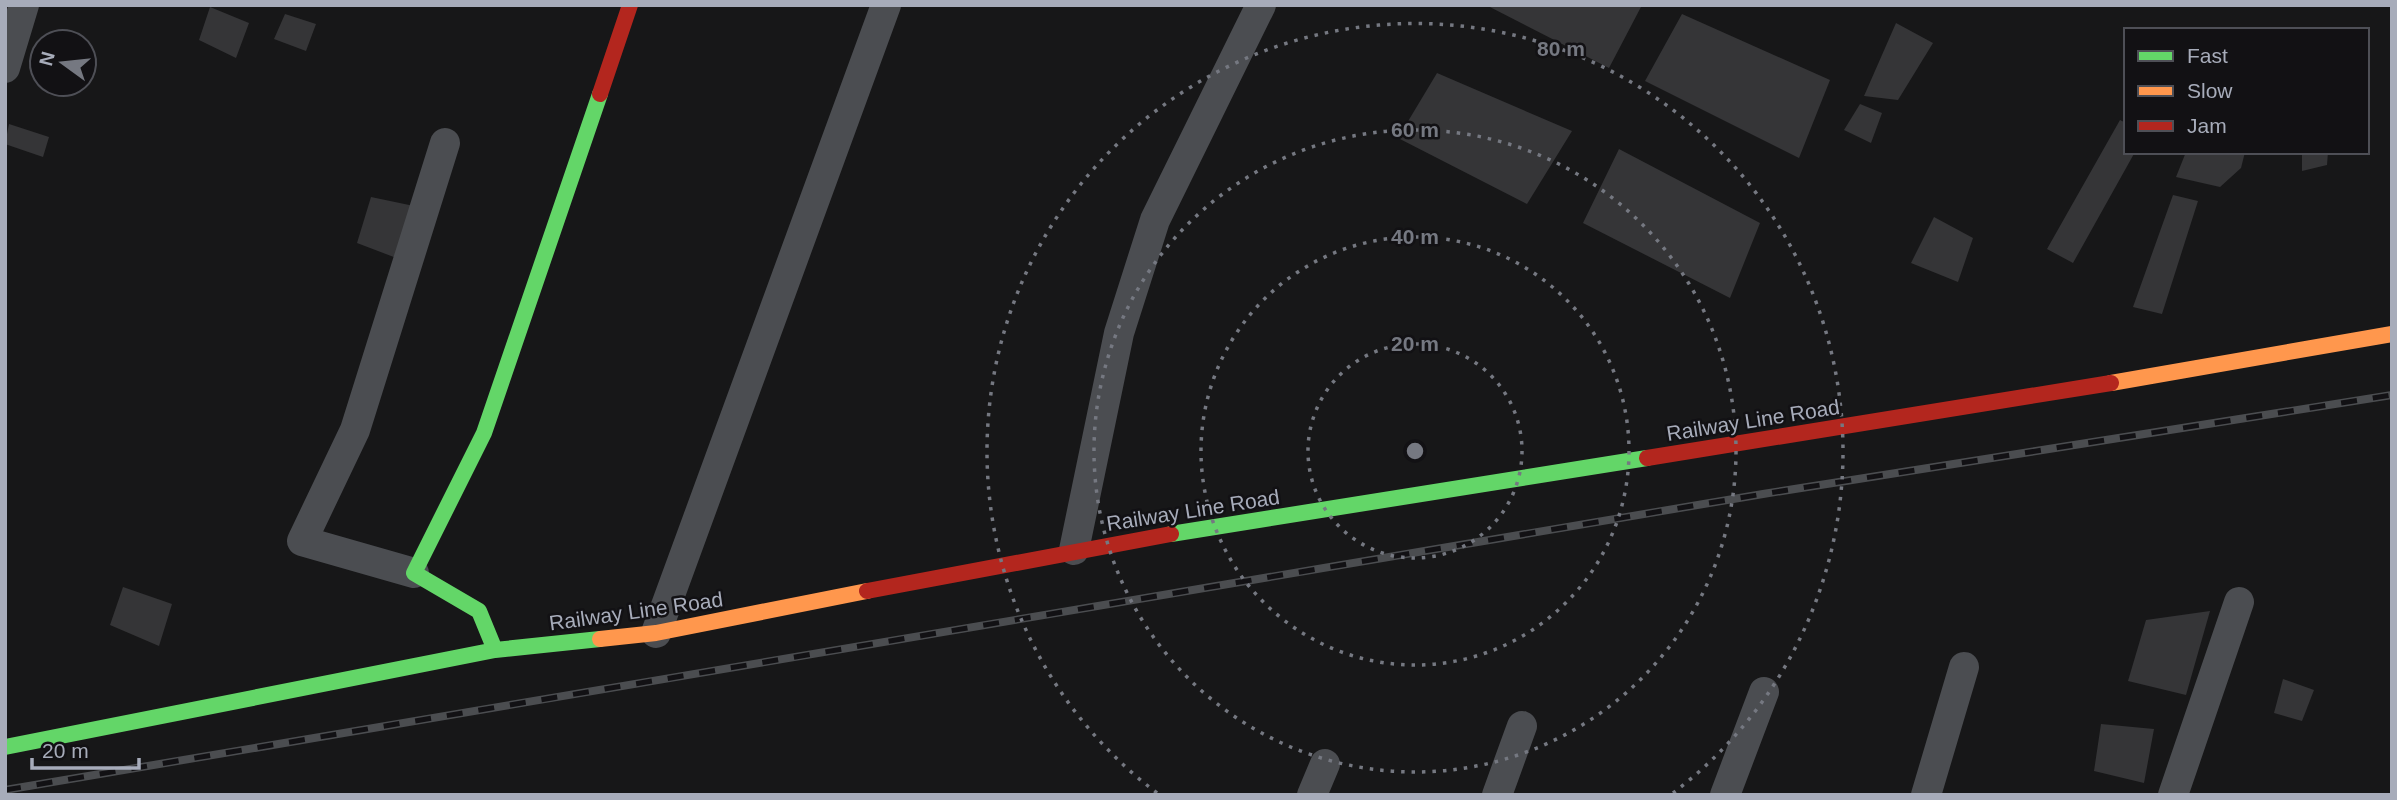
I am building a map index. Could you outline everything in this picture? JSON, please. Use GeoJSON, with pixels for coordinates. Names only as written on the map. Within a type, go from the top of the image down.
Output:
{"type":"FeatureCollection","features":[{"type":"Feature","properties":{"kind":"street"},"geometry":{"type":"LineString","coordinates":[[7,54],[23,5]]}},
{"type":"Feature","properties":{"kind":"street"},"geometry":{"type":"LineString","coordinates":[[414,573],[484,433],[630,5]]}},
{"type":"Feature","properties":{"kind":"street"},"geometry":{"type":"LineString","coordinates":[[656,633],[886,5]]}},
{"type":"Feature","properties":{"kind":"street"},"geometry":{"type":"LineString","coordinates":[[1074,550],[1119,333],[1155,220],[1261,5]]}},
{"type":"Feature","properties":{"kind":"street"},"geometry":{"type":"LineString","coordinates":[[445,143],[355,430],[302,541],[414,573],[479,611],[495,650]]}},
{"type":"Feature","properties":{"kind":"street","name":"Railway Line Road"},"geometry":{"type":"LineString","coordinates":[[5,747],[495,650],[656,633],[1074,550],[2181,372],[2392,334]]}},
{"type":"Feature","properties":{"kind":"street"},"geometry":{"type":"LineString","coordinates":[[2173,795],[2239,602]]}},
{"type":"Feature","properties":{"kind":"street"},"geometry":{"type":"LineString","coordinates":[[1926,795],[1964,667]]}},
{"type":"Feature","properties":{"kind":"street"},"geometry":{"type":"LineString","coordinates":[[1725,795],[1764,692]]}},
{"type":"Feature","properties":{"kind":"street"},"geometry":{"type":"LineString","coordinates":[[1497,795],[1521,726]]}},
{"type":"Feature","properties":{"kind":"street"},"geometry":{"type":"LineString","coordinates":[[1312,795],[1325,764]]}},
{"type":"Feature","properties":{"kind":"building"},"geometry":{"type":"Polygon","coordinates":[[[1486,5],[1642,5],[1609,68],[1486,5]]]}},
{"type":"Feature","properties":{"kind":"building"},"geometry":{"type":"Polygon","coordinates":[[[210,7],[249,23],[236,58],[199,40],[210,7]]]}},
{"type":"Feature","properties":{"kind":"building"},"geometry":{"type":"Polygon","coordinates":[[[285,14],[316,24],[306,51],[274,39],[285,14]]]}},
{"type":"Feature","properties":{"kind":"building"},"geometry":{"type":"Polygon","coordinates":[[[1682,14],[1830,80],[1799,158],[1645,81],[1682,14]]]}},
{"type":"Feature","properties":{"kind":"building"},"geometry":{"type":"Polygon","coordinates":[[[1896,23],[1933,43],[1898,100],[1864,96],[1896,23]]]}},
{"type":"Feature","properties":{"kind":"building"},"geometry":{"type":"Polygon","coordinates":[[[1437,73],[1572,131],[1527,204],[1398,138],[1437,73]]]}},
{"type":"Feature","properties":{"kind":"building"},"geometry":{"type":"Polygon","coordinates":[[[1860,104],[1882,113],[1871,143],[1844,130],[1860,104]]]}},
{"type":"Feature","properties":{"kind":"building"},"geometry":{"type":"Polygon","coordinates":[[[2120,120],[2124,122],[2124,154],[2134,154],[2073,263],[2047,249],[2120,120]]]}},
{"type":"Feature","properties":{"kind":"building"},"geometry":{"type":"Polygon","coordinates":[[[9,124],[49,137],[43,157],[5,144],[9,124]]]}},
{"type":"Feature","properties":{"kind":"building"},"geometry":{"type":"Polygon","coordinates":[[[1619,149],[1760,223],[1730,298],[1583,223],[1619,149]]]}},
{"type":"Feature","properties":{"kind":"building"},"geometry":{"type":"Polygon","coordinates":[[[2185,154],[2244,154],[2241,168],[2220,187],[2176,177],[2185,154]]]}},
{"type":"Feature","properties":{"kind":"building"},"geometry":{"type":"Polygon","coordinates":[[[2302,154],[2328,154],[2327,165],[2302,171],[2302,154]]]}},
{"type":"Feature","properties":{"kind":"building"},"geometry":{"type":"Polygon","coordinates":[[[2173,195],[2198,201],[2162,314],[2133,307],[2173,195]]]}},
{"type":"Feature","properties":{"kind":"building"},"geometry":{"type":"Polygon","coordinates":[[[371,197],[414,206],[399,259],[357,243],[371,197]]]}},
{"type":"Feature","properties":{"kind":"building"},"geometry":{"type":"Polygon","coordinates":[[[1934,217],[1973,238],[1958,282],[1911,263],[1934,217]]]}},
{"type":"Feature","properties":{"kind":"building"},"geometry":{"type":"Polygon","coordinates":[[[123,587],[172,604],[159,646],[110,625],[123,587]]]}},
{"type":"Feature","properties":{"kind":"building"},"geometry":{"type":"Polygon","coordinates":[[[2210,611],[2186,695],[2128,681],[2146,620],[2210,611]]]}},
{"type":"Feature","properties":{"kind":"building"},"geometry":{"type":"Polygon","coordinates":[[[2283,679],[2314,690],[2302,721],[2274,713],[2283,679]]]}},
{"type":"Feature","properties":{"kind":"building"},"geometry":{"type":"Polygon","coordinates":[[[2101,724],[2154,729],[2144,783],[2094,771],[2101,724]]]}},
{"type":"Feature","properties":{"kind":"railway"},"geometry":{"type":"LineString","coordinates":[[5,790],[1763,494],[2392,395]]}},
{"type":"Feature","properties":{"kind":"traffic: fast"},"geometry":{"type":"LineString","coordinates":[[495,650],[479,611],[414,573],[484,433],[600,94]]}},
{"type":"Feature","properties":{"kind":"traffic: fast"},"geometry":{"type":"LineString","coordinates":[[1171,534],[1647,458]]}},
{"type":"Feature","properties":{"kind":"traffic: fast"},"geometry":{"type":"LineString","coordinates":[[5,747],[495,650],[600,639]]}},
{"type":"Feature","properties":{"kind":"traffic: slow"},"geometry":{"type":"LineString","coordinates":[[2111,383],[2392,334]]}},
{"type":"Feature","properties":{"kind":"traffic: slow"},"geometry":{"type":"LineString","coordinates":[[600,639],[656,633],[867,591]]}},
{"type":"Feature","properties":{"kind":"traffic: jam"},"geometry":{"type":"LineString","coordinates":[[600,94],[630,5]]}},
{"type":"Feature","properties":{"kind":"traffic: jam"},"geometry":{"type":"LineString","coordinates":[[1647,458],[2111,383]]}},
{"type":"Feature","properties":{"kind":"traffic: jam"},"geometry":{"type":"LineString","coordinates":[[867,591],[1171,534]]}}]}
